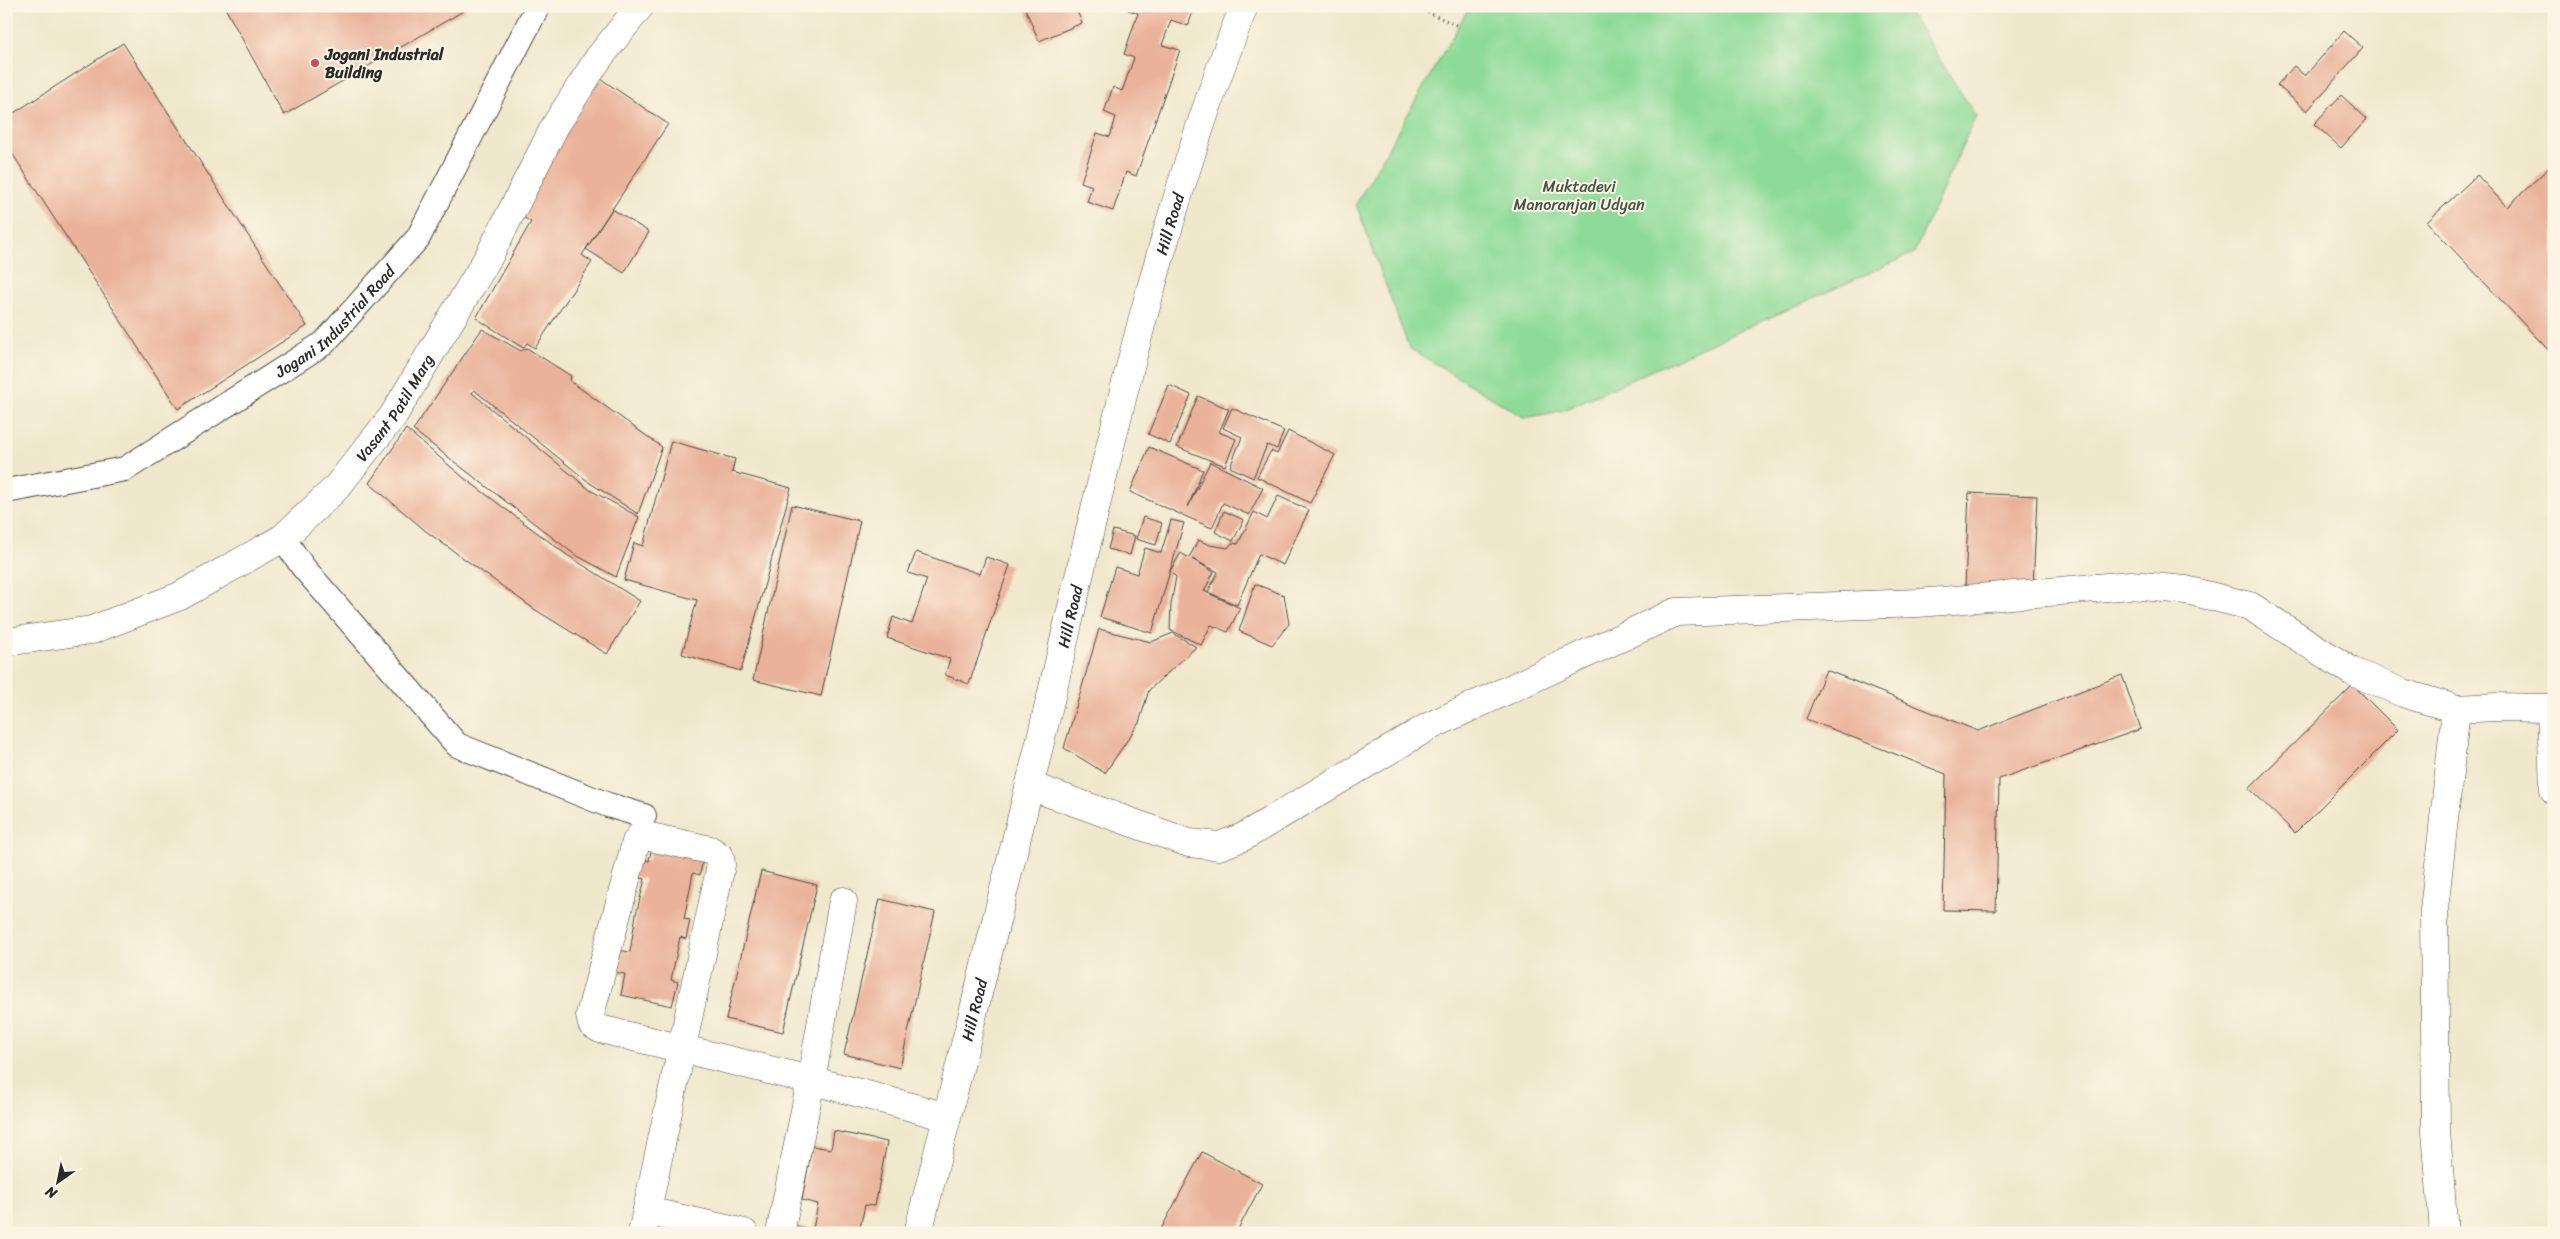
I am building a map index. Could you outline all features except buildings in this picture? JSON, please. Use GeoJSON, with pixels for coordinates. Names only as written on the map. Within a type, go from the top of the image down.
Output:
{"type":"FeatureCollection","features":[{"type":"Feature","properties":{"kind":"street","name":"Vasant Patil Marg"},"geometry":{"type":"LineString","coordinates":[[6,642],[92,630],[180,596],[283,538],[336,488],[393,416],[489,256],[555,126],[598,59],[640,6]]}},
{"type":"Feature","properties":{"kind":"street","name":"Hill Road"},"geometry":{"type":"LineString","coordinates":[[918,1233],[1030,786],[1111,438],[1160,254],[1220,66],[1244,6]]}},
{"type":"Feature","properties":{"kind":"street"},"geometry":{"type":"LineString","coordinates":[[1030,786],[1189,843],[1219,846],[1243,837],[1428,727],[1676,612],[1918,603],[2131,586],[2186,590],[2250,606],[2351,671],[2403,693],[2456,709],[2496,707],[2553,709],[2554,790]]}},
{"type":"Feature","properties":{"kind":"street"},"geometry":{"type":"LineString","coordinates":[[2444,1233],[2436,1131],[2434,910],[2456,709]]}},
{"type":"Feature","properties":{"kind":"street"},"geometry":{"type":"LineString","coordinates":[[744,1233],[645,1222],[682,1049],[720,857],[710,850],[642,835],[636,842],[590,1015],[592,1024],[600,1029],[682,1049],[811,1081],[946,1117]]}},
{"type":"Feature","properties":{"kind":"street"},"geometry":{"type":"LineString","coordinates":[[780,1233],[811,1081],[843,901]]}},
{"type":"Feature","properties":{"kind":"lane","name":"Jogani Industrial Road"},"geometry":{"type":"LineString","coordinates":[[6,492],[125,469],[324,343],[418,238],[538,6]]}},
{"type":"Feature","properties":{"kind":"lane"},"geometry":{"type":"LineString","coordinates":[[283,538],[303,566],[457,745],[608,805],[644,816]]}},
{"type":"Feature","properties":{"kind":"path"},"geometry":{"type":"LineString","coordinates":[[1414,6],[1458,26]]}},
{"type":"Feature","properties":{"kind":"green space","name":"Muktadevi Manoranjan Udyan"},"geometry":{"type":"Polygon","coordinates":[[[1470,6],[1905,6],[1976,116],[1914,253],[1561,411],[1525,418],[1409,348],[1356,204],[1470,6]]]}},
{"type":"Feature","properties":{"kind":"place","name":"Jogani Industrial Building"},"geometry":{"type":"Point","coordinates":[315,63]}}]}
